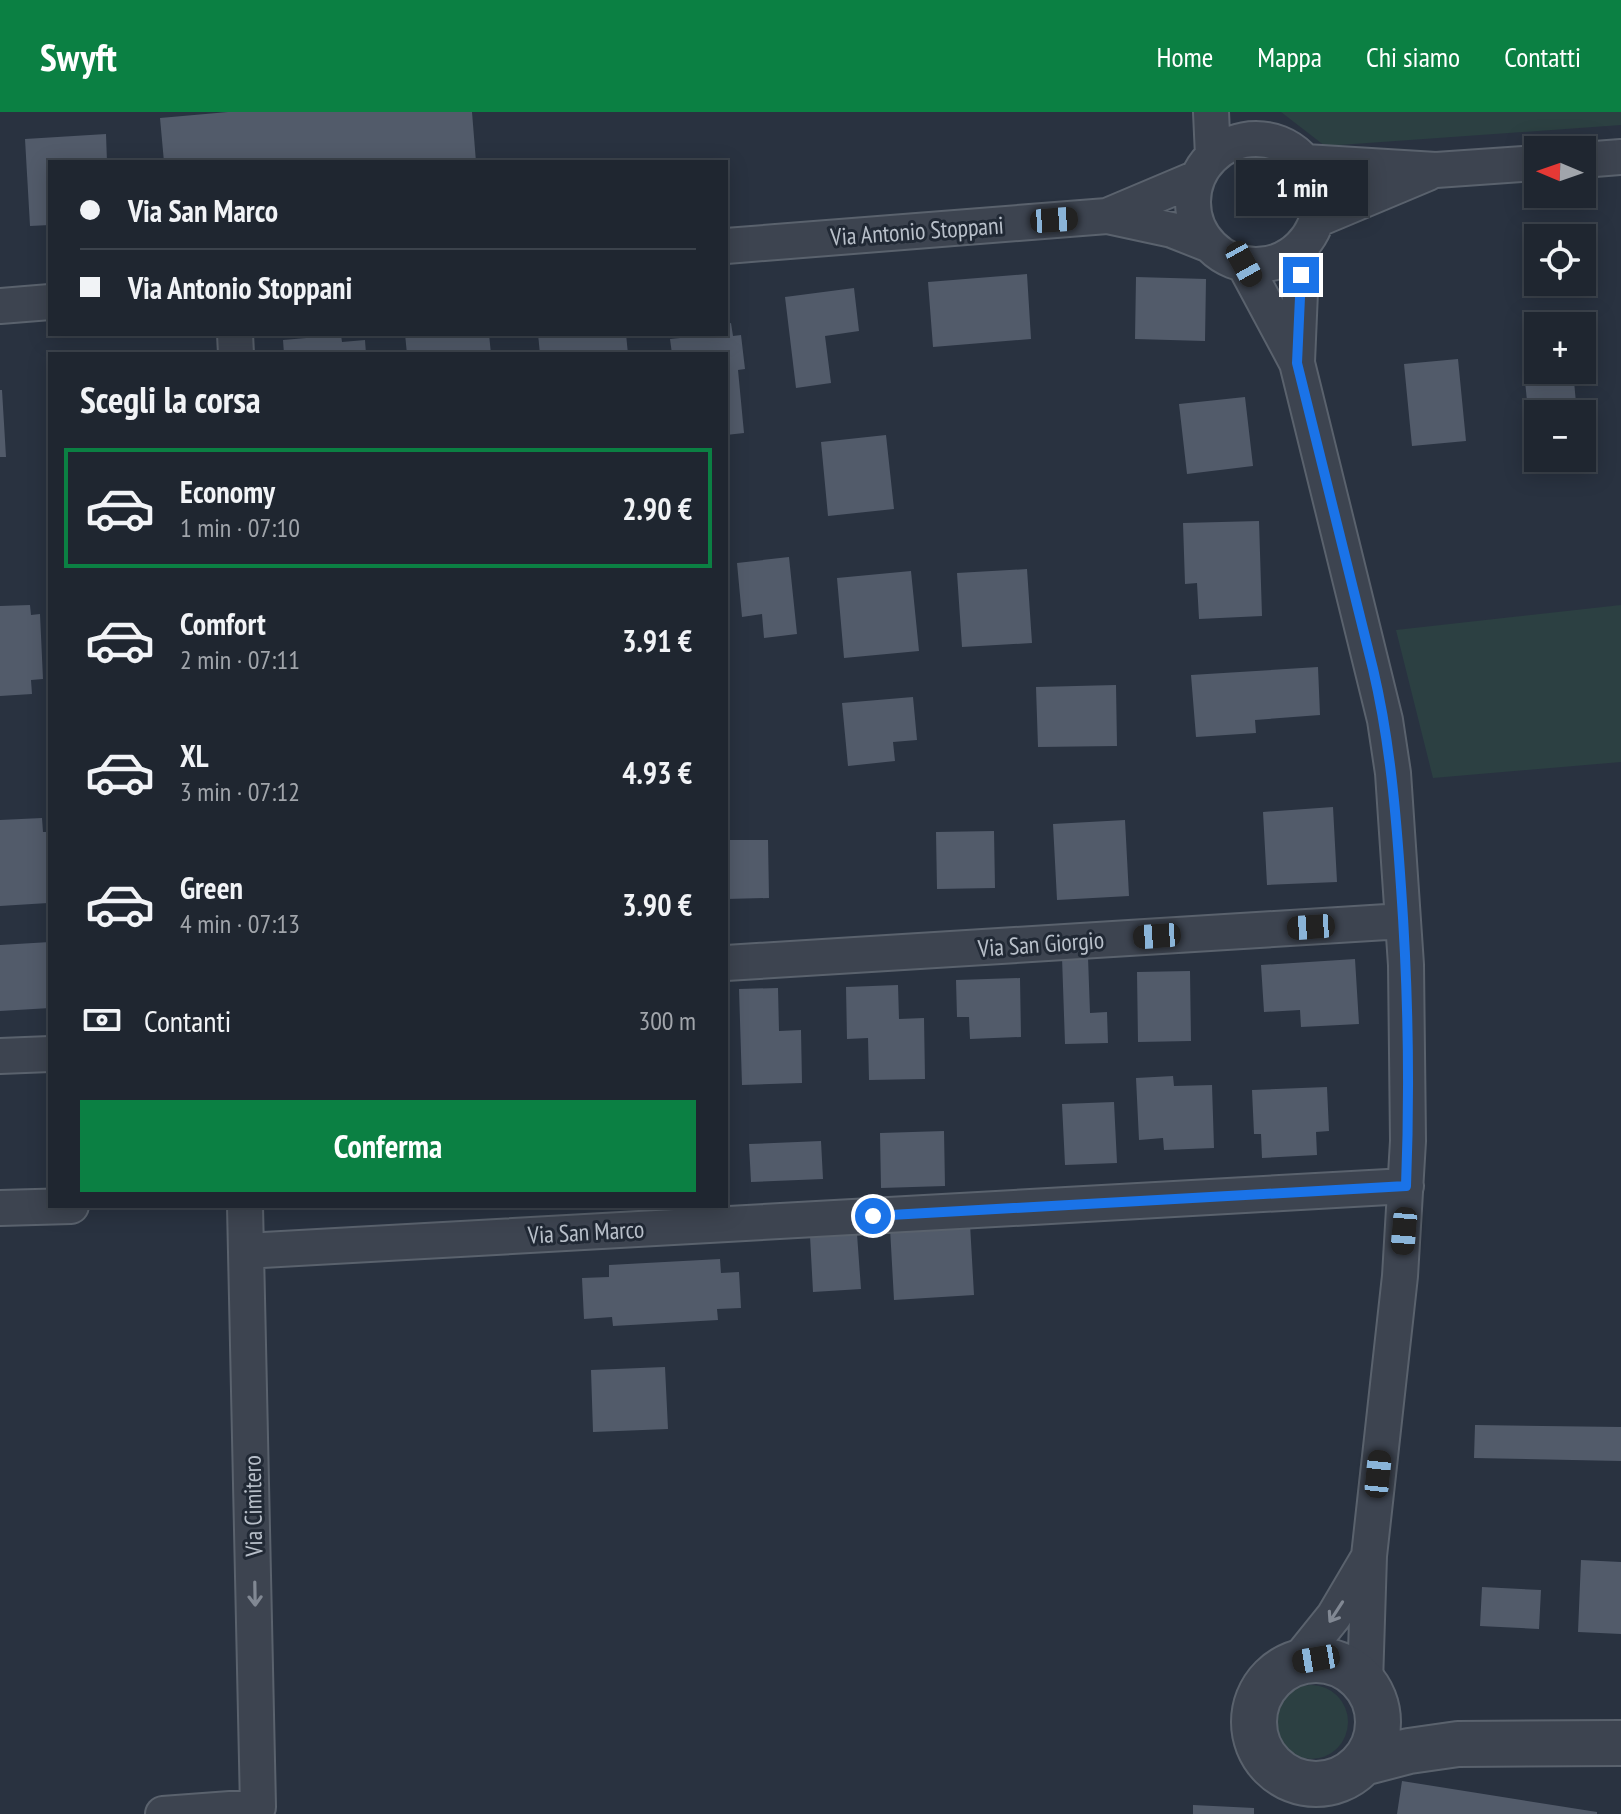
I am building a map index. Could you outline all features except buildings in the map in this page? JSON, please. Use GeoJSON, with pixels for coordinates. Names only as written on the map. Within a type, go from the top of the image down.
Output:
{"type":"FeatureCollection","features":[{"type":"Feature","properties":{"kind":"street"},"geometry":{"type":"LineString","coordinates":[[1211,112],[1205,167],[1193,196],[1194,213],[1210,245],[1225,257],[1244,264],[1265,264],[1285,258],[1309,233],[1436,170]]}},
{"type":"Feature","properties":{"kind":"street"},"geometry":{"type":"LineString","coordinates":[[1205,167],[1229,145],[1248,139],[1260,126],[1295,152],[1315,180],[1319,200],[1309,233],[1297,363]]}},
{"type":"Feature","properties":{"kind":"street"},"geometry":{"type":"LineString","coordinates":[[1596,159],[1621,157]]}},
{"type":"Feature","properties":{"kind":"street"},"geometry":{"type":"LineString","coordinates":[[1305,162],[1436,170],[1524,164]]}},
{"type":"Feature","properties":{"kind":"street","name":"Via Antonio Stoppani"},"geometry":{"type":"LineString","coordinates":[[1107,216],[1205,167]]}},
{"type":"Feature","properties":{"kind":"street","name":"Via Antonio Stoppani"},"geometry":{"type":"LineString","coordinates":[[728,246],[1107,216],[1172,230],[1210,245]]}},
{"type":"Feature","properties":{"kind":"street"},"geometry":{"type":"LineString","coordinates":[[1244,264],[1297,363],[1385,720],[1393,773],[1403,921],[1408,1049],[1406,1186],[1397,1309],[1369,1556],[1370,1692],[1378,1731],[1373,1745],[1346,1784]]}},
{"type":"Feature","properties":{"kind":"street"},"geometry":{"type":"LineString","coordinates":[[0,306],[48,302]]}},
{"type":"Feature","properties":{"kind":"street","name":"Via San Giorgio"},"geometry":{"type":"LineString","coordinates":[[728,963],[1403,921]]}},
{"type":"Feature","properties":{"kind":"street"},"geometry":{"type":"LineString","coordinates":[[0,1056],[48,1054]]}},
{"type":"Feature","properties":{"kind":"street","name":"Via San Marco"},"geometry":{"type":"LineString","coordinates":[[246,1251],[1406,1186]]}},
{"type":"Feature","properties":{"kind":"street"},"geometry":{"type":"LineString","coordinates":[[0,1208],[48,1207]]}},
{"type":"Feature","properties":{"kind":"street","name":"Via Cimitero"},"geometry":{"type":"LineString","coordinates":[[163,1814],[258,1807],[245,1208]]}},
{"type":"Feature","properties":{"kind":"street"},"geometry":{"type":"LineString","coordinates":[[1297,1662],[1334,1616],[1369,1556]]}},
{"type":"Feature","properties":{"kind":"street"},"geometry":{"type":"LineString","coordinates":[[1458,1744],[1410,1724],[1370,1692],[1351,1670],[1334,1662],[1316,1659],[1297,1662],[1279,1672],[1264,1687],[1256,1706],[1254,1727],[1259,1747],[1289,1795],[1306,1783],[1346,1784],[1409,1751],[1458,1744],[1621,1743]]}},
{"type":"Feature","properties":{"kind":"green space"},"geometry":{"type":"Polygon","coordinates":[[[1281,112],[1621,112],[1621,125],[1325,146],[1281,112]]]}},
{"type":"Feature","properties":{"kind":"green space"},"geometry":{"type":"Polygon","coordinates":[[[1621,605],[1621,762],[1433,778],[1396,630],[1621,605]]]}},
{"type":"Feature","properties":{"kind":"green space"},"geometry":{"type":"Polygon","coordinates":[[[1311,1685],[1332,1691],[1342,1701],[1348,1722],[1342,1743],[1332,1753],[1311,1759],[1290,1753],[1280,1743],[1274,1722],[1280,1701],[1290,1691],[1311,1685]]]}},
{"type":"Feature","properties":{"kind":"route"},"geometry":{"type":"LineString","coordinates":[[873,1216],[1406,1186],[1407,1009],[1393,773],[1385,720],[1297,363],[1301,275]]}}]}
